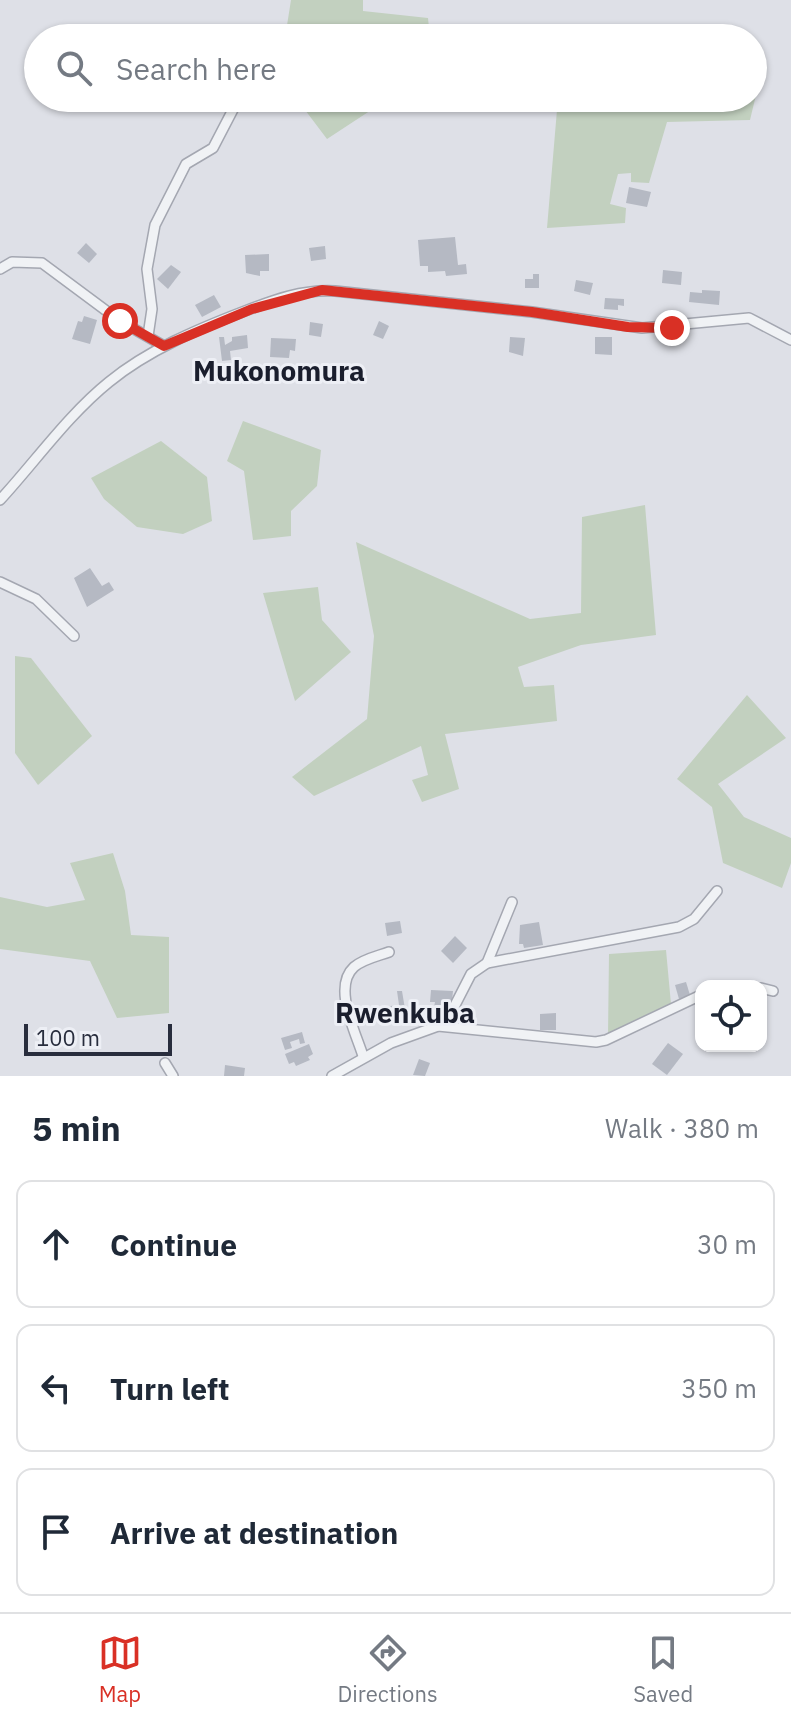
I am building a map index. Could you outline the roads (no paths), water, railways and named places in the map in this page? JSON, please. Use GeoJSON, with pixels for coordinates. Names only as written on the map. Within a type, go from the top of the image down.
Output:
{"type":"FeatureCollection","features":[{"type":"Feature","properties":{"kind":"street"},"geometry":{"type":"LineString","coordinates":[[148,336],[152,309],[147,269],[155,225],[186,164],[213,148],[232,112]]}},
{"type":"Feature","properties":{"kind":"street"},"geometry":{"type":"LineString","coordinates":[[0,269],[12,262],[42,263],[120,321],[164,346]]}},
{"type":"Feature","properties":{"kind":"street"},"geometry":{"type":"LineString","coordinates":[[0,500],[92,397],[119,374],[164,346],[261,306],[322,290],[532,312],[642,328],[749,318],[791,340]]}},
{"type":"Feature","properties":{"kind":"street"},"geometry":{"type":"LineString","coordinates":[[0,582],[36,599],[74,636]]}},
{"type":"Feature","properties":{"kind":"street"},"geometry":{"type":"LineString","coordinates":[[335,1075],[363,1056],[438,1026],[452,1011],[471,974],[487,963],[679,927],[694,919],[717,891]]}},
{"type":"Feature","properties":{"kind":"street"},"geometry":{"type":"LineString","coordinates":[[487,963],[512,902]]}},
{"type":"Feature","properties":{"kind":"street"},"geometry":{"type":"LineString","coordinates":[[363,1056],[346,996],[346,981],[355,966],[389,952]]}},
{"type":"Feature","properties":{"kind":"street"},"geometry":{"type":"LineString","coordinates":[[767,990],[773,991]]}},
{"type":"Feature","properties":{"kind":"street"},"geometry":{"type":"LineString","coordinates":[[438,1026],[596,1042],[695,998]]}},
{"type":"Feature","properties":{"kind":"street"},"geometry":{"type":"LineString","coordinates":[[165,1063],[173,1076]]}},
{"type":"Feature","properties":{"kind":"district","name":"Mukonomura"},"geometry":{"type":"Point","coordinates":[279,371]}},
{"type":"Feature","properties":{"kind":"district","name":"Rwenkuba"},"geometry":{"type":"Point","coordinates":[405,1013]}}]}
